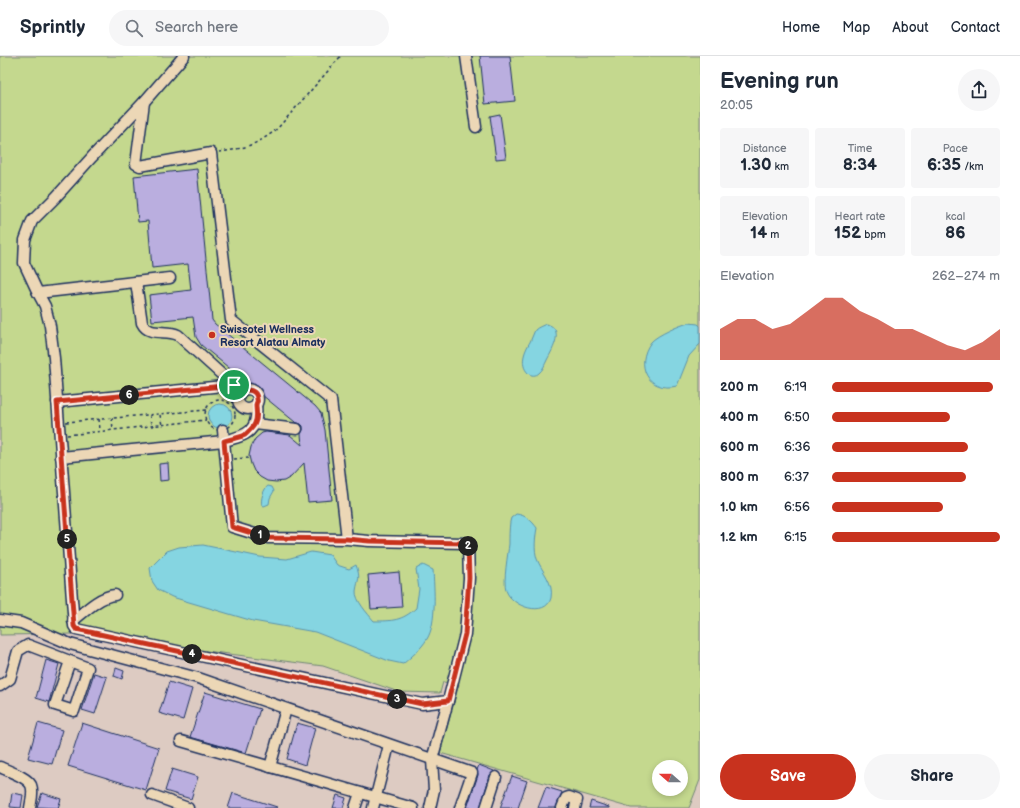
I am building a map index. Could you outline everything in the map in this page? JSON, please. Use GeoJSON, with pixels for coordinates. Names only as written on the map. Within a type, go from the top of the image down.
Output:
{"type":"FeatureCollection","features":[{"type":"Feature","properties":{"kind":"street"},"geometry":{"type":"LineString","coordinates":[[184,56],[144,102],[32,221],[24,240],[24,263],[45,306],[50,326],[74,626],[76,629],[414,703],[422,704],[448,701]]}},
{"type":"Feature","properties":{"kind":"street"},"geometry":{"type":"LineString","coordinates":[[466,56],[476,127]]}},
{"type":"Feature","properties":{"kind":"street"},"geometry":{"type":"LineString","coordinates":[[144,102],[136,164],[140,166],[211,153],[230,318],[234,323],[331,400],[347,539]]}},
{"type":"Feature","properties":{"kind":"street"},"geometry":{"type":"LineString","coordinates":[[38,294],[170,278]]}},
{"type":"Feature","properties":{"kind":"street"},"geometry":{"type":"LineString","coordinates":[[136,282],[144,328],[149,331],[170,333],[178,336],[237,389],[238,400],[243,408],[249,409],[256,404]]}},
{"type":"Feature","properties":{"kind":"street"},"geometry":{"type":"LineString","coordinates":[[57,402],[237,389],[255,393],[257,398],[257,414],[255,424],[244,436],[224,441],[61,457]]}},
{"type":"Feature","properties":{"kind":"street"},"geometry":{"type":"LineString","coordinates":[[255,424],[297,429]]}},
{"type":"Feature","properties":{"kind":"street"},"geometry":{"type":"LineString","coordinates":[[223,430],[232,527],[268,538],[464,543],[468,545],[469,578],[465,634],[432,760],[434,790],[430,808]]}},
{"type":"Feature","properties":{"kind":"street"},"geometry":{"type":"LineString","coordinates":[[73,621],[100,600],[115,595]]}},
{"type":"Feature","properties":{"kind":"street"},"geometry":{"type":"LineString","coordinates":[[0,620],[21,623],[70,644],[198,678],[472,773],[460,808]]}},
{"type":"Feature","properties":{"kind":"street"},"geometry":{"type":"LineString","coordinates":[[0,686],[10,679],[18,651],[28,645],[70,661],[88,668],[74,711],[55,705],[70,661]]}},
{"type":"Feature","properties":{"kind":"street"},"geometry":{"type":"LineString","coordinates":[[270,767],[286,709]]}},
{"type":"Feature","properties":{"kind":"street"},"geometry":{"type":"LineString","coordinates":[[181,741],[376,797],[396,806],[413,808]]}},
{"type":"Feature","properties":{"kind":"street"},"geometry":{"type":"LineString","coordinates":[[373,808],[389,745]]}},
{"type":"Feature","properties":{"kind":"street"},"geometry":{"type":"LineString","coordinates":[[0,768],[26,779],[31,785],[32,793],[30,808]]}},
{"type":"Feature","properties":{"kind":"street"},"geometry":{"type":"LineString","coordinates":[[486,808],[496,777]]}},
{"type":"Feature","properties":{"kind":"street"},"geometry":{"type":"LineString","coordinates":[[355,808],[360,793]]}},
{"type":"Feature","properties":{"kind":"street"},"geometry":{"type":"LineString","coordinates":[[152,795],[188,808]]}},
{"type":"Feature","properties":{"kind":"street"},"geometry":{"type":"LineString","coordinates":[[562,808],[566,798],[569,797],[577,800],[575,808]]}},
{"type":"Feature","properties":{"kind":"path"},"geometry":{"type":"LineString","coordinates":[[211,153],[246,147],[267,138],[278,128],[341,56]]}},
{"type":"Feature","properties":{"kind":"path"},"geometry":{"type":"LineString","coordinates":[[220,400],[228,402],[233,407],[236,415],[234,422],[229,428],[223,430],[213,429],[206,420],[206,410],[212,402],[220,400]]}},
{"type":"Feature","properties":{"kind":"path"},"geometry":{"type":"LineString","coordinates":[[58,423],[206,410]]}},
{"type":"Feature","properties":{"kind":"path"},"geometry":{"type":"LineString","coordinates":[[160,414],[162,425]]}},
{"type":"Feature","properties":{"kind":"path"},"geometry":{"type":"LineString","coordinates":[[150,415],[151,426]]}},
{"type":"Feature","properties":{"kind":"path"},"geometry":{"type":"LineString","coordinates":[[112,418],[113,430]]}},
{"type":"Feature","properties":{"kind":"path"},"geometry":{"type":"LineString","coordinates":[[99,419],[100,431]]}},
{"type":"Feature","properties":{"kind":"path"},"geometry":{"type":"LineString","coordinates":[[59,436],[206,420]]}},
{"type":"Feature","properties":{"kind":"path"},"geometry":{"type":"LineString","coordinates":[[226,460],[248,458]]}},
{"type":"Feature","properties":{"kind":"green space"},"geometry":{"type":"Polygon","coordinates":[[[0,56],[700,56],[700,780],[689,808],[631,808],[440,753],[459,684],[443,682],[440,693],[399,692],[323,666],[73,634],[0,635],[0,56]]]}},
{"type":"Feature","properties":{"kind":"water"},"geometry":{"type":"Polygon","coordinates":[[[689,323],[698,324],[700,326],[700,344],[689,356],[677,386],[667,387],[658,385],[647,375],[644,368],[646,351],[651,342],[658,336],[689,323]]]}},
{"type":"Feature","properties":{"kind":"water"},"geometry":{"type":"Polygon","coordinates":[[[546,324],[552,326],[555,330],[556,339],[543,369],[538,374],[532,375],[525,369],[523,361],[526,349],[535,330],[546,324]]]}},
{"type":"Feature","properties":{"kind":"water"},"geometry":{"type":"Polygon","coordinates":[[[220,404],[228,408],[232,416],[228,424],[220,428],[212,424],[208,416],[212,408],[220,404]]]}},
{"type":"Feature","properties":{"kind":"water"},"geometry":{"type":"Polygon","coordinates":[[[268,486],[272,487],[274,491],[270,498],[269,504],[264,506],[262,505],[262,497],[268,486]]]}},
{"type":"Feature","properties":{"kind":"water"},"geometry":{"type":"Polygon","coordinates":[[[516,514],[528,519],[537,528],[535,544],[536,555],[551,587],[551,598],[548,604],[543,608],[528,608],[521,605],[509,596],[506,590],[505,574],[510,522],[511,518],[516,514]]]}},
{"type":"Feature","properties":{"kind":"water"},"geometry":{"type":"Polygon","coordinates":[[[203,545],[260,557],[287,559],[311,552],[330,555],[337,565],[349,569],[356,565],[359,576],[356,595],[362,607],[374,621],[386,621],[401,618],[416,608],[419,589],[416,569],[423,565],[433,570],[434,615],[430,632],[422,646],[403,664],[389,661],[315,632],[253,621],[172,597],[158,590],[152,581],[150,568],[167,551],[179,547],[203,545]]]}},
{"type":"Feature","properties":{"kind":"building"},"geometry":{"type":"Polygon","coordinates":[[[480,56],[510,56],[515,101],[485,104],[480,56]]]}},
{"type":"Feature","properties":{"kind":"building"},"geometry":{"type":"Polygon","coordinates":[[[500,114],[506,158],[496,159],[490,116],[500,114]]]}},
{"type":"Feature","properties":{"kind":"building","name":"Swissotel Wellness Resort Alatau Almaty"},"geometry":{"type":"Polygon","coordinates":[[[197,169],[212,320],[315,406],[321,413],[325,430],[332,500],[308,502],[304,463],[291,477],[284,481],[267,481],[260,477],[254,471],[249,456],[255,439],[262,433],[266,432],[290,435],[302,445],[301,434],[303,426],[295,422],[201,345],[196,337],[193,317],[152,321],[149,295],[191,290],[188,264],[152,268],[148,221],[138,222],[134,176],[197,169]]]}},
{"type":"Feature","properties":{"kind":"building"},"geometry":{"type":"Polygon","coordinates":[[[168,463],[169,480],[160,481],[159,464],[168,463]]]}},
{"type":"Feature","properties":{"kind":"building"},"geometry":{"type":"Polygon","coordinates":[[[399,572],[402,607],[371,609],[368,575],[399,572]]]}},
{"type":"Feature","properties":{"kind":"building"},"geometry":{"type":"Polygon","coordinates":[[[46,660],[59,664],[49,702],[36,698],[46,660]]]}},
{"type":"Feature","properties":{"kind":"building"},"geometry":{"type":"Polygon","coordinates":[[[116,668],[124,671],[122,679],[114,676],[116,668]]]}},
{"type":"Feature","properties":{"kind":"building"},"geometry":{"type":"Polygon","coordinates":[[[94,673],[107,677],[95,714],[82,710],[94,673]]]}},
{"type":"Feature","properties":{"kind":"building"},"geometry":{"type":"Polygon","coordinates":[[[169,682],[192,689],[183,720],[159,713],[169,682]]]}},
{"type":"Feature","properties":{"kind":"building"},"geometry":{"type":"Polygon","coordinates":[[[205,692],[260,709],[246,753],[190,737],[205,692]]]}},
{"type":"Feature","properties":{"kind":"building"},"geometry":{"type":"Polygon","coordinates":[[[38,723],[62,730],[52,764],[28,758],[38,723]]]}},
{"type":"Feature","properties":{"kind":"building"},"geometry":{"type":"Polygon","coordinates":[[[82,723],[159,748],[146,790],[68,766],[82,723]]]}},
{"type":"Feature","properties":{"kind":"building"},"geometry":{"type":"Polygon","coordinates":[[[297,723],[315,728],[305,765],[287,759],[297,723]]]}},
{"type":"Feature","properties":{"kind":"building"},"geometry":{"type":"Polygon","coordinates":[[[479,765],[494,771],[490,775],[480,808],[467,808],[478,775],[477,770],[479,765]]]}},
{"type":"Feature","properties":{"kind":"building"},"geometry":{"type":"Polygon","coordinates":[[[172,769],[198,777],[191,799],[165,791],[172,769]]]}},
{"type":"Feature","properties":{"kind":"building"},"geometry":{"type":"Polygon","coordinates":[[[512,776],[527,781],[518,808],[500,808],[512,776]]]}},
{"type":"Feature","properties":{"kind":"building"},"geometry":{"type":"Polygon","coordinates":[[[546,787],[562,792],[556,808],[538,808],[546,787]]]}},
{"type":"Feature","properties":{"kind":"building"},"geometry":{"type":"Polygon","coordinates":[[[12,793],[23,795],[21,808],[10,807],[12,793]]]}},
{"type":"Feature","properties":{"kind":"building"},"geometry":{"type":"Polygon","coordinates":[[[42,793],[61,799],[58,808],[37,807],[42,793]]]}},
{"type":"Feature","properties":{"kind":"building"},"geometry":{"type":"Polygon","coordinates":[[[233,793],[277,807],[277,808],[228,808],[233,793]]]}},
{"type":"Feature","properties":{"kind":"building"},"geometry":{"type":"Polygon","coordinates":[[[337,795],[346,798],[343,808],[333,808],[337,795]]]}},
{"type":"Feature","properties":{"kind":"building"},"geometry":{"type":"Polygon","coordinates":[[[591,801],[609,807],[609,808],[589,808],[591,801]]]}},
{"type":"Feature","properties":{"kind":"place","name":"Swissotel Wellness Resort Alatau Almaty"},"geometry":{"type":"Point","coordinates":[212,335]}},
{"type":"Feature","properties":{"kind":"route"},"geometry":{"type":"LineString","coordinates":[[234,385],[241,392],[244,390],[250,390],[257,395],[257,414],[255,424],[244,436],[224,441],[232,527],[268,538],[464,543],[468,545],[469,578],[465,634],[453,688],[448,701],[422,704],[76,629],[74,626],[57,402],[234,385]]}}]}
